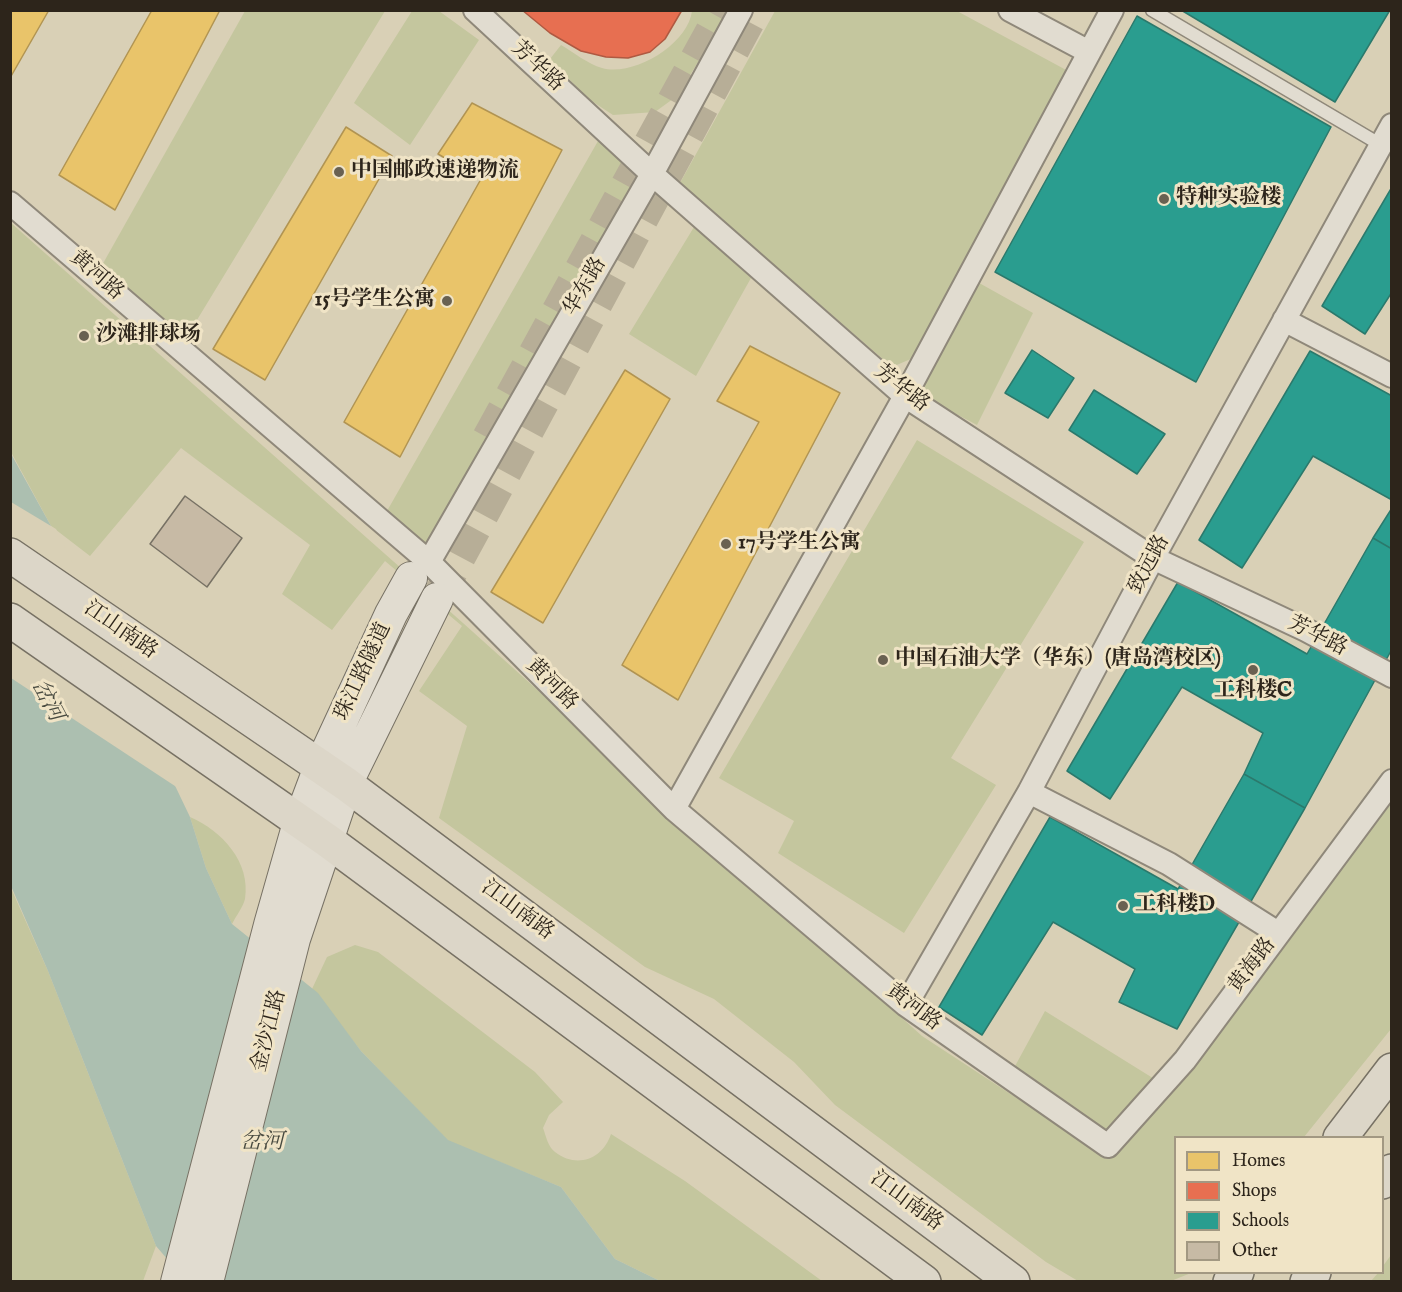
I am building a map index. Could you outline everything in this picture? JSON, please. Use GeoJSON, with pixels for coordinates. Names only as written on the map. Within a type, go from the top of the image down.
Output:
{"type":"FeatureCollection","features":[{"type":"Feature","properties":{"kind":"main road","name":"江山南路"},"geometry":{"type":"LineString","coordinates":[[10,555],[333,776],[1013,1281]]}},
{"type":"Feature","properties":{"kind":"main road","name":"珠江路隧道"},"geometry":{"type":"LineString","coordinates":[[333,776],[391,614],[420,570]]}},
{"type":"Feature","properties":{"kind":"main road","name":"珠江路隧道"},"geometry":{"type":"LineString","coordinates":[[333,776],[437,599]]}},
{"type":"Feature","properties":{"kind":"main road"},"geometry":{"type":"LineString","coordinates":[[10,620],[328,841],[924,1281]]}},
{"type":"Feature","properties":{"kind":"main road","name":"金沙江路"},"geometry":{"type":"LineString","coordinates":[[189,1275],[282,932],[299,823],[333,776]]}},
{"type":"Feature","properties":{"kind":"main road","name":"金沙江路"},"geometry":{"type":"LineString","coordinates":[[282,932],[328,841],[333,776]]}},
{"type":"Feature","properties":{"kind":"main road"},"geometry":{"type":"LineString","coordinates":[[1341,1136],[1392,1070]]}},
{"type":"Feature","properties":{"kind":"street","name":"芳华路"},"geometry":{"type":"LineString","coordinates":[[475,10],[652,174],[905,396],[1153,558],[1306,630],[1392,676]]}},
{"type":"Feature","properties":{"kind":"street","name":"华东路"},"geometry":{"type":"LineString","coordinates":[[420,570],[652,174],[741,10]]}},
{"type":"Feature","properties":{"kind":"street"},"geometry":{"type":"LineString","coordinates":[[1010,10],[1089,52]]}},
{"type":"Feature","properties":{"kind":"street"},"geometry":{"type":"LineString","coordinates":[[674,809],[905,396],[1112,10]]}},
{"type":"Feature","properties":{"kind":"street","name":"致远路"},"geometry":{"type":"LineString","coordinates":[[906,1005],[1029,792],[1153,558],[1392,125]]}},
{"type":"Feature","properties":{"kind":"street","name":"黄河路"},"geometry":{"type":"LineString","coordinates":[[10,203],[420,570],[674,809],[906,1005],[1108,1146]]}},
{"type":"Feature","properties":{"kind":"street"},"geometry":{"type":"LineString","coordinates":[[1284,320],[1392,376]]}},
{"type":"Feature","properties":{"kind":"street","name":"黄海路"},"geometry":{"type":"LineString","coordinates":[[1108,1146],[1185,1060],[1392,781]]}},
{"type":"Feature","properties":{"kind":"street"},"geometry":{"type":"LineString","coordinates":[[1029,792],[1169,864],[1278,933]]}},
{"type":"Feature","properties":{"kind":"lane"},"geometry":{"type":"LineString","coordinates":[[1152,10],[1381,145]]}},
{"type":"Feature","properties":{"kind":"green space"},"geometry":{"type":"Polygon","coordinates":[[[245,11],[385,11],[186,338],[101,267],[245,11]]]}},
{"type":"Feature","properties":{"kind":"green space"},"geometry":{"type":"Polygon","coordinates":[[[412,11],[439,11],[479,40],[410,145],[354,103],[412,11]]]}},
{"type":"Feature","properties":{"kind":"green space"},"geometry":{"type":"Polygon","coordinates":[[[692,11],[730,11],[677,96],[655,112],[613,115],[587,98],[550,59],[561,45],[602,68],[629,68],[658,55],[670,46],[681,35],[692,11]]]}},
{"type":"Feature","properties":{"kind":"green space"},"geometry":{"type":"Polygon","coordinates":[[[775,11],[957,11],[1068,71],[913,358],[892,367],[680,183],[775,11]]]}},
{"type":"Feature","properties":{"kind":"green space"},"geometry":{"type":"Polygon","coordinates":[[[598,141],[639,176],[426,548],[387,511],[598,141]]]}},
{"type":"Feature","properties":{"kind":"green space"},"geometry":{"type":"Polygon","coordinates":[[[11,223],[463,623],[922,1036],[1102,1154],[1111,1156],[1125,1145],[1391,789],[1391,1029],[1305,1136],[1174,1136],[1174,1274],[1188,1274],[1171,1281],[1078,1281],[1046,1262],[835,1105],[794,1062],[714,999],[645,967],[439,818],[467,726],[419,691],[462,626],[385,561],[332,630],[282,594],[310,545],[181,448],[90,556],[51,526],[11,452],[11,223]]]}},
{"type":"Feature","properties":{"kind":"green space"},"geometry":{"type":"Polygon","coordinates":[[[694,227],[751,278],[696,376],[629,334],[694,227]]]}},
{"type":"Feature","properties":{"kind":"green space"},"geometry":{"type":"Polygon","coordinates":[[[972,279],[1033,313],[977,425],[916,393],[972,279]]]}},
{"type":"Feature","properties":{"kind":"green space"},"geometry":{"type":"Polygon","coordinates":[[[917,440],[1084,542],[951,758],[996,785],[904,933],[778,853],[794,821],[719,778],[917,440]]]}},
{"type":"Feature","properties":{"kind":"green space"},"geometry":{"type":"Polygon","coordinates":[[[190,817],[223,839],[239,860],[246,885],[245,899],[232,924],[206,868],[190,817]]]}},
{"type":"Feature","properties":{"kind":"green space"},"geometry":{"type":"Polygon","coordinates":[[[10,886],[48,971],[156,1246],[143,1281],[11,1281],[10,886]]]}},
{"type":"Feature","properties":{"kind":"green space"},"geometry":{"type":"Polygon","coordinates":[[[355,945],[378,952],[535,1072],[563,1102],[549,1115],[543,1128],[555,1152],[572,1160],[588,1159],[602,1150],[611,1134],[685,1181],[822,1281],[660,1281],[615,1259],[561,1187],[448,1141],[361,1051],[312,989],[327,957],[355,945]]]}},
{"type":"Feature","properties":{"kind":"green space"},"geometry":{"type":"Polygon","coordinates":[[[1045,1011],[1156,1080],[1107,1137],[1014,1068],[1045,1011]]]}},
{"type":"Feature","properties":{"kind":"green space"},"geometry":{"type":"Polygon","coordinates":[[[1391,1255],[1391,1281],[1371,1281],[1377,1274],[1384,1274],[1384,1265],[1391,1255]]]}},
{"type":"Feature","properties":{"kind":"water","name":"岔河"},"geometry":{"type":"Polygon","coordinates":[[[10,452],[51,526],[190,817],[206,868],[232,924],[318,993],[361,1051],[448,1140],[561,1187],[615,1259],[660,1281],[186,1281],[156,1246],[48,971],[11,886],[10,452]]]}},
{"type":"Feature","properties":{"kind":"pier"},"geometry":{"type":"Polygon","coordinates":[[[11,502],[56,529],[181,790],[11,678],[11,502]]]}},
{"type":"Feature","properties":{"kind":"building: Homes"},"geometry":{"type":"Polygon","coordinates":[[[10,10],[49,10],[10,78],[10,10]]]}},
{"type":"Feature","properties":{"kind":"building: Homes"},"geometry":{"type":"Polygon","coordinates":[[[152,10],[220,10],[115,210],[59,175],[152,10]]]}},
{"type":"Feature","properties":{"kind":"building: Homes","name":"15号学生公寓"},"geometry":{"type":"Polygon","coordinates":[[[472,103],[562,150],[400,457],[344,422],[481,179],[438,154],[472,103]]]}},
{"type":"Feature","properties":{"kind":"building: Homes"},"geometry":{"type":"Polygon","coordinates":[[[346,127],[392,156],[265,380],[213,349],[346,127]]]}},
{"type":"Feature","properties":{"kind":"building: Homes","name":"17号学生公寓"},"geometry":{"type":"Polygon","coordinates":[[[750,346],[840,393],[678,700],[622,665],[759,422],[717,401],[750,346]]]}},
{"type":"Feature","properties":{"kind":"building: Homes"},"geometry":{"type":"Polygon","coordinates":[[[625,370],[670,399],[543,623],[491,592],[625,370]]]}},
{"type":"Feature","properties":{"kind":"building: Shops"},"geometry":{"type":"Polygon","coordinates":[[[522,10],[682,10],[665,39],[650,52],[628,58],[606,57],[581,51],[550,33],[522,10]]]}},
{"type":"Feature","properties":{"kind":"building: Schools"},"geometry":{"type":"Polygon","coordinates":[[[1181,10],[1390,10],[1335,102],[1181,10]]]}},
{"type":"Feature","properties":{"kind":"building: Schools","name":"特种实验楼"},"geometry":{"type":"Polygon","coordinates":[[[1137,16],[1331,127],[1196,382],[995,272],[1137,16]]]}},
{"type":"Feature","properties":{"kind":"building: Schools"},"geometry":{"type":"Polygon","coordinates":[[[1392,187],[1392,292],[1365,334],[1322,306],[1392,187]]]}},
{"type":"Feature","properties":{"kind":"building: Schools"},"geometry":{"type":"Polygon","coordinates":[[[1032,350],[1074,378],[1048,418],[1005,393],[1032,350]]]}},
{"type":"Feature","properties":{"kind":"building: Schools"},"geometry":{"type":"Polygon","coordinates":[[[1310,351],[1392,396],[1392,500],[1313,456],[1242,568],[1199,540],[1310,351]]]}},
{"type":"Feature","properties":{"kind":"building: Schools"},"geometry":{"type":"Polygon","coordinates":[[[1094,390],[1165,434],[1137,474],[1069,430],[1094,390]]]}},
{"type":"Feature","properties":{"kind":"building: Schools"},"geometry":{"type":"Polygon","coordinates":[[[1392,508],[1392,549],[1373,538],[1392,508]]]}},
{"type":"Feature","properties":{"kind":"building: Schools","name":"工科楼C"},"geometry":{"type":"Polygon","coordinates":[[[1373,538],[1392,549],[1392,649],[1305,808],[1244,774],[1263,733],[1182,687],[1110,799],[1067,771],[1178,582],[1307,654],[1373,538]]]}},
{"type":"Feature","properties":{"kind":"building: Schools","name":"工科楼D"},"geometry":{"type":"Polygon","coordinates":[[[1244,774],[1305,808],[1177,1029],[1119,1002],[1135,969],[1053,922],[982,1035],[939,1007],[1050,817],[1178,889],[1244,774]]]}},
{"type":"Feature","properties":{"kind":"building: Other"},"geometry":{"type":"Polygon","coordinates":[[[185,496],[242,538],[207,587],[150,544],[185,496]]]}},
{"type":"Feature","properties":{"kind":"tunnel"},"geometry":{"type":"LineString","coordinates":[[488,438],[723,10]]}},
{"type":"Feature","properties":{"kind":"tunnel"},"geometry":{"type":"LineString","coordinates":[[437,599],[755,10]]}},
{"type":"Feature","properties":{"kind":"place","name":"中国邮政速递物流"},"geometry":{"type":"Point","coordinates":[339,172]}},
{"type":"Feature","properties":{"kind":"place","name":"特种实验楼"},"geometry":{"type":"Point","coordinates":[1164,199]}},
{"type":"Feature","properties":{"kind":"place","name":"15号学生公寓"},"geometry":{"type":"Point","coordinates":[447,301]}},
{"type":"Feature","properties":{"kind":"place","name":"沙滩排球场"},"geometry":{"type":"Point","coordinates":[84,336]}},
{"type":"Feature","properties":{"kind":"place","name":"17号学生公寓"},"geometry":{"type":"Point","coordinates":[726,544]}},
{"type":"Feature","properties":{"kind":"place","name":"中国石油大学（华东）(唐岛湾校区)"},"geometry":{"type":"Point","coordinates":[883,660]}},
{"type":"Feature","properties":{"kind":"place","name":"工科楼C"},"geometry":{"type":"Point","coordinates":[1253,670]}},
{"type":"Feature","properties":{"kind":"place","name":"工科楼D"},"geometry":{"type":"Point","coordinates":[1123,906]}}]}
